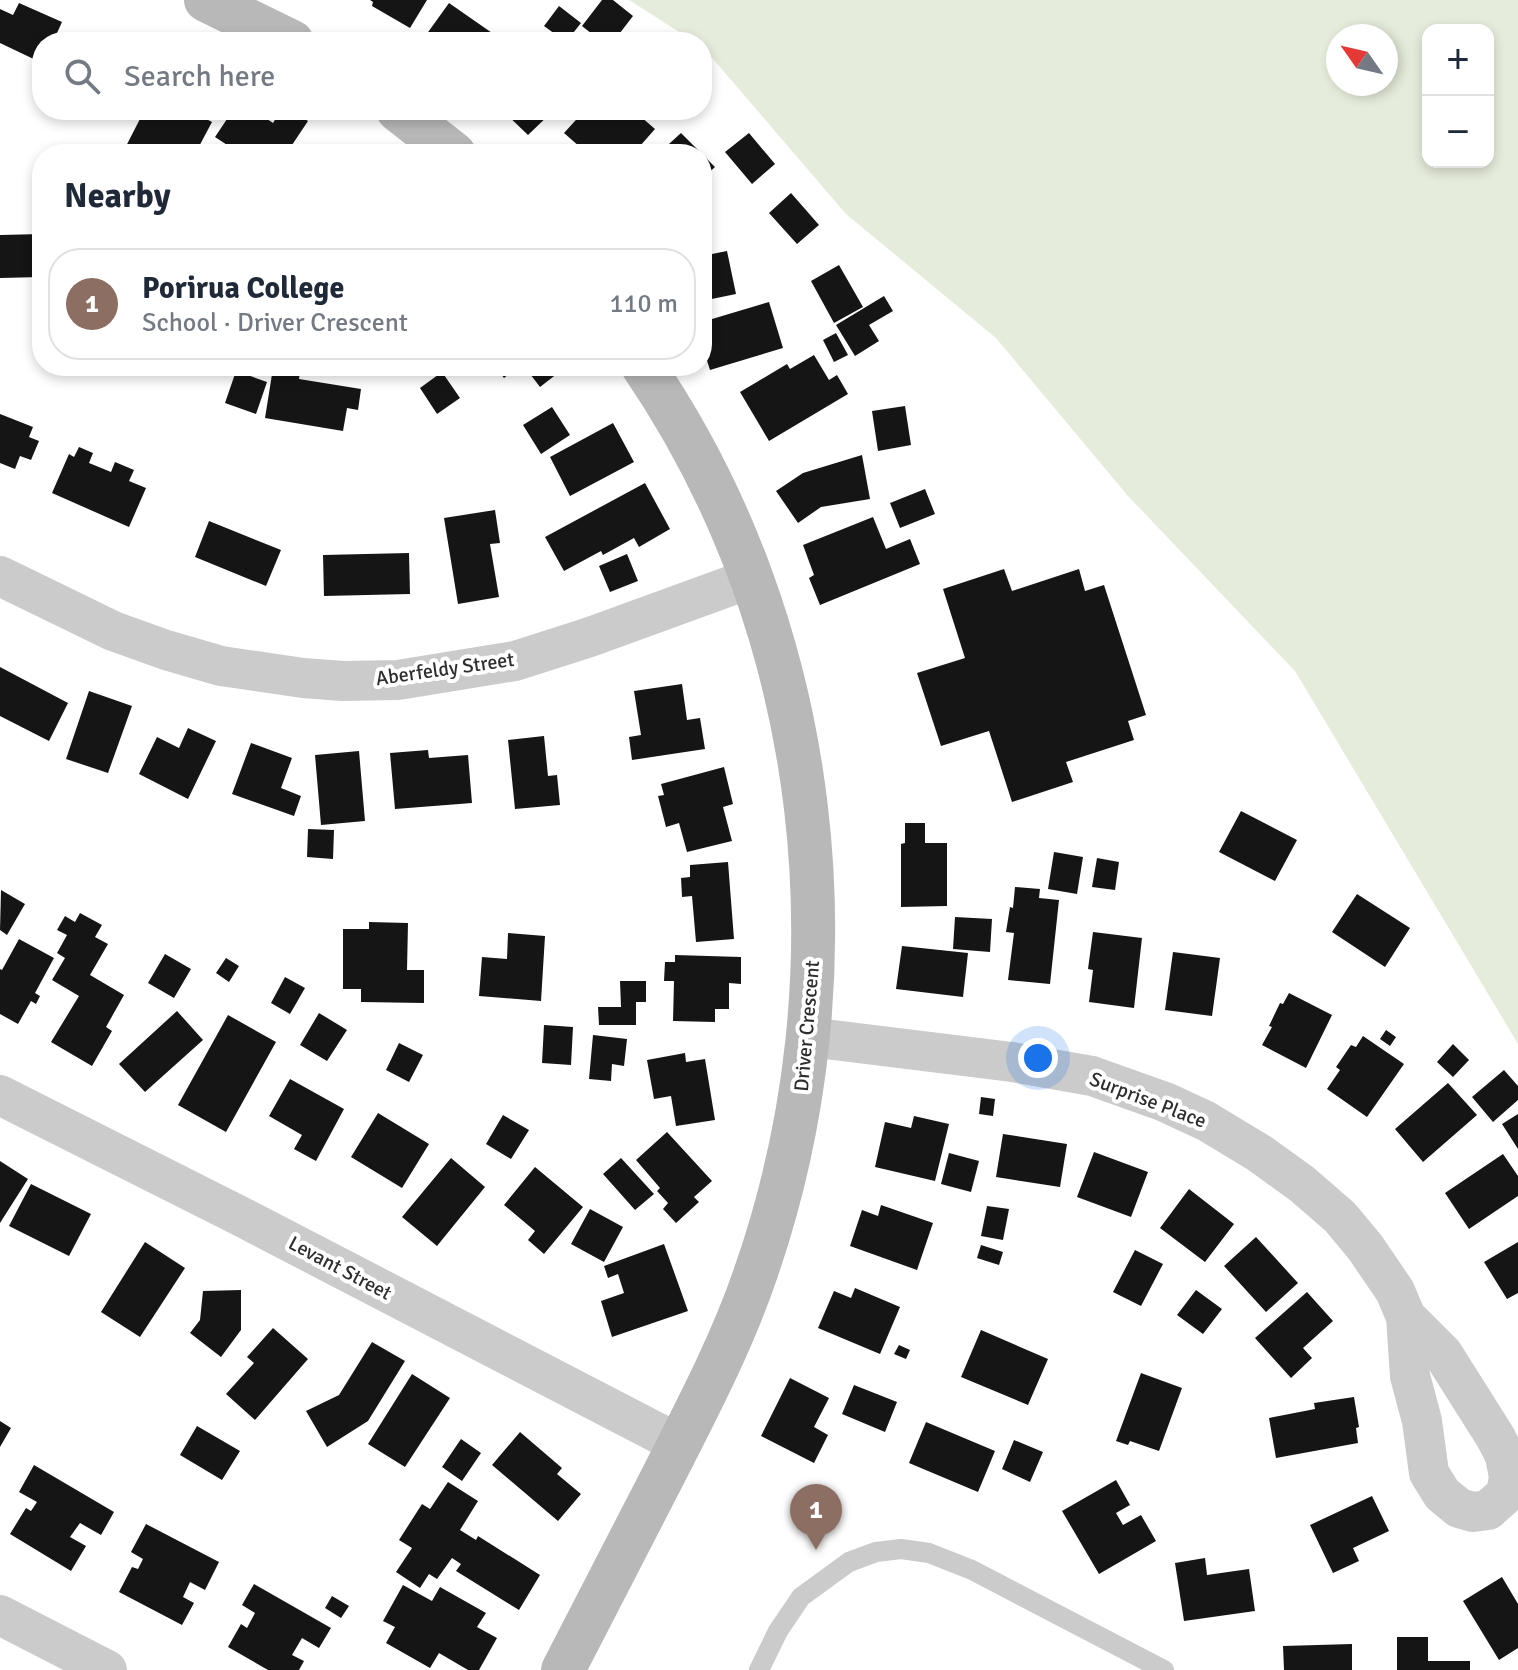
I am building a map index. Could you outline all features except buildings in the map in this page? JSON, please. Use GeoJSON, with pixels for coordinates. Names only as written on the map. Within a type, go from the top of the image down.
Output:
{"type":"FeatureCollection","features":[{"type":"Feature","properties":{"kind":"street"},"geometry":{"type":"LineString","coordinates":[[206,0],[272,32]]}},
{"type":"Feature","properties":{"kind":"street"},"geometry":{"type":"LineString","coordinates":[[411,120],[441,144]]}},
{"type":"Feature","properties":{"kind":"street","name":"Driver Crescent"},"geometry":{"type":"LineString","coordinates":[[563,1670],[709,1387],[735,1329],[768,1236],[788,1164],[809,1037],[814,914],[811,854],[802,775],[788,704],[752,578],[687,438],[649,376]]}},
{"type":"Feature","properties":{"kind":"street","name":"Aberfeldy Street"},"geometry":{"type":"LineString","coordinates":[[0,576],[113,631],[166,650],[221,666],[343,681],[398,680],[515,661],[752,578]]}},
{"type":"Feature","properties":{"kind":"street","name":"Surprise Place"},"geometry":{"type":"LineString","coordinates":[[809,1037],[998,1060],[1092,1076],[1165,1102],[1206,1121],[1259,1153],[1340,1217],[1395,1291],[1406,1317]]}},
{"type":"Feature","properties":{"kind":"street","name":"Levant Street"},"geometry":{"type":"LineString","coordinates":[[0,1095],[679,1444]]}},
{"type":"Feature","properties":{"kind":"street"},"geometry":{"type":"LineString","coordinates":[[0,1615],[107,1670]]}},
{"type":"Feature","properties":{"kind":"lane"},"geometry":{"type":"LineString","coordinates":[[759,1670],[778,1631],[801,1597],[849,1562],[876,1552],[901,1549],[929,1553],[972,1570],[1164,1670]]}},
{"type":"Feature","properties":{"kind":"green space"},"geometry":{"type":"Polygon","coordinates":[[[629,0],[1518,0],[1518,1044],[1295,671],[1128,496],[996,338],[846,214],[712,58],[712,32],[679,32],[629,0]]]}},
{"type":"Feature","properties":{"kind":"place","name":"Porirua College"},"geometry":{"type":"Point","coordinates":[816,1550]}}]}
